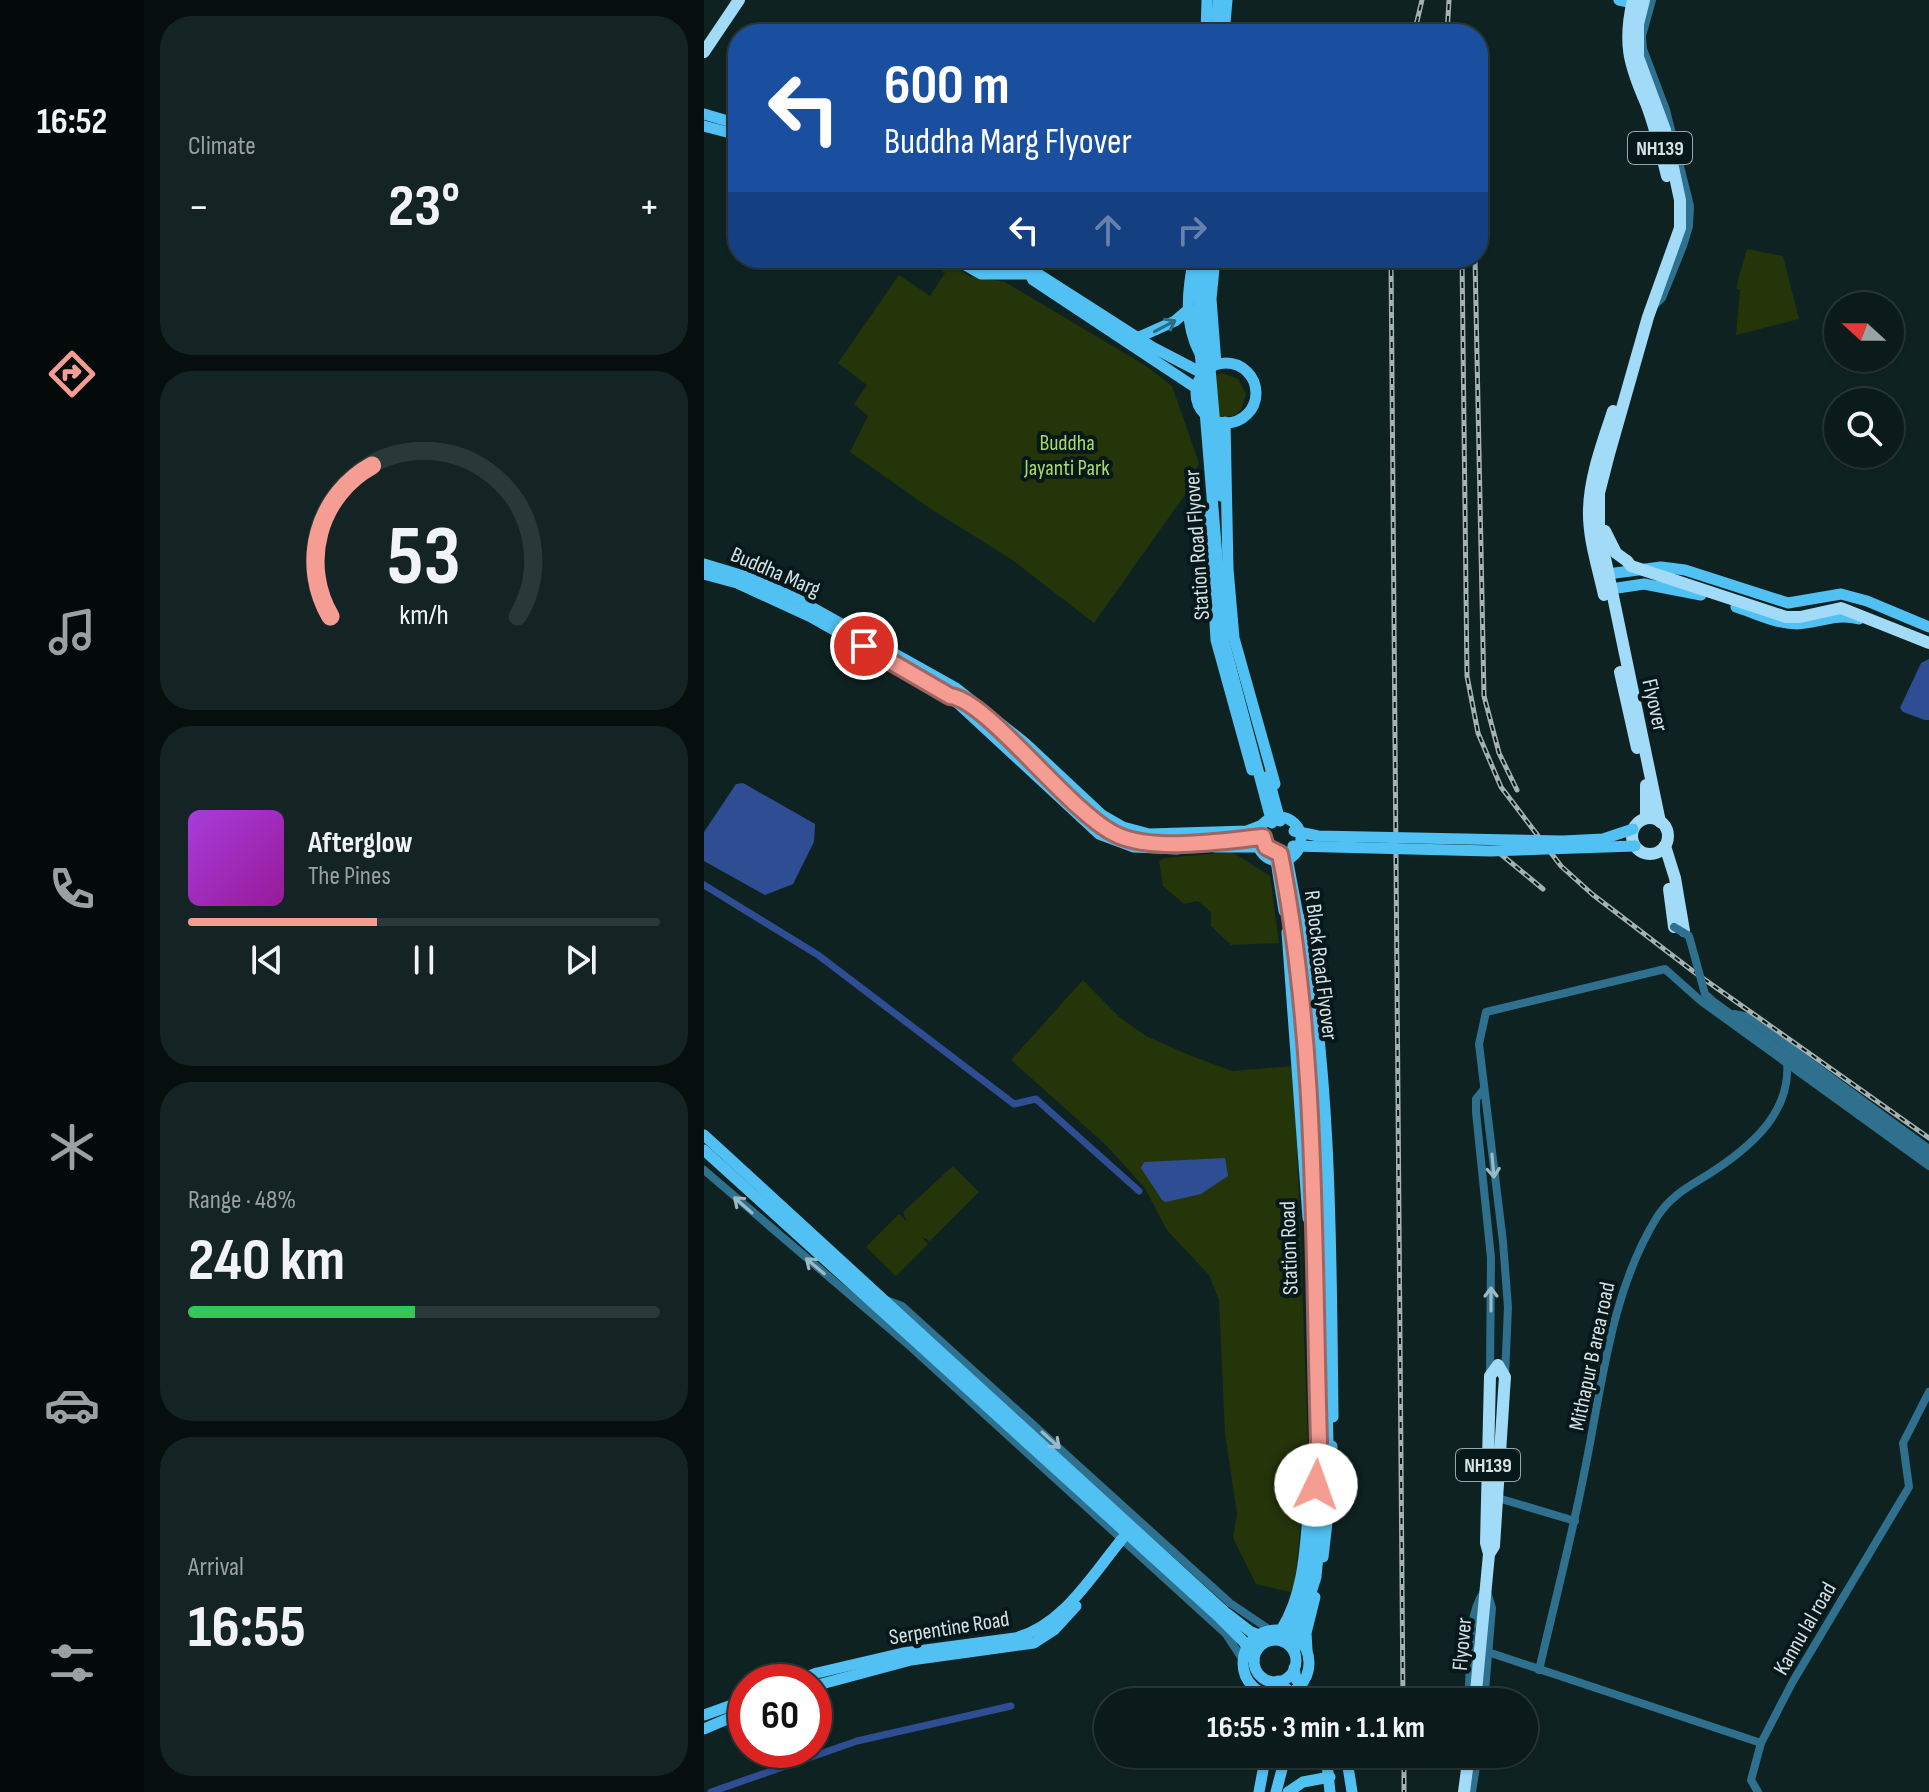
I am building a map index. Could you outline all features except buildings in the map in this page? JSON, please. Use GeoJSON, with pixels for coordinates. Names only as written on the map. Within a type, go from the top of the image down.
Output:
{"type":"FeatureCollection","features":[{"type":"Feature","properties":{"kind":"highway"},"geometry":{"type":"LineString","coordinates":[[704,37],[729,0]]}},
{"type":"Feature","properties":{"kind":"highway"},"geometry":{"type":"LineString","coordinates":[[704,52],[739,0]]}},
{"type":"Feature","properties":{"kind":"highway","name":"NH139"},"geometry":{"type":"LineString","coordinates":[[1594,515],[1650,313],[1676,242],[1681,215],[1665,130],[1638,57],[1637,1]]}},
{"type":"Feature","properties":{"kind":"highway","name":"NH139"},"geometry":{"type":"LineString","coordinates":[[1608,593],[1594,515],[1596,465],[1648,293],[1675,224],[1674,204],[1661,152],[1628,58],[1627,24],[1637,1]]}},
{"type":"Feature","properties":{"kind":"highway"},"geometry":{"type":"LineString","coordinates":[[1594,515],[1613,549],[1631,566],[1786,617],[1841,608],[1929,643]]}},
{"type":"Feature","properties":{"kind":"highway"},"geometry":{"type":"LineString","coordinates":[[1627,561],[1632,559],[1790,609],[1830,601],[1858,604],[1929,634]]}},
{"type":"Feature","properties":{"kind":"highway","name":"Flyover"},"geometry":{"type":"LineString","coordinates":[[1608,593],[1647,792],[1646,818]]}},
{"type":"Feature","properties":{"kind":"highway","name":"Flyover"},"geometry":{"type":"LineString","coordinates":[[1608,593],[1660,822],[1667,830],[1662,848]]}},
{"type":"Feature","properties":{"kind":"highway"},"geometry":{"type":"LineString","coordinates":[[1660,822],[1646,818],[1633,829],[1635,846],[1642,852],[1662,848]]}},
{"type":"Feature","properties":{"kind":"highway","name":"NH139"},"geometry":{"type":"LineString","coordinates":[[1662,848],[1679,929]]}},
{"type":"Feature","properties":{"kind":"highway"},"geometry":{"type":"LineString","coordinates":[[1490,1376],[1498,1365],[1505,1377]]}},
{"type":"Feature","properties":{"kind":"highway","name":"NH139"},"geometry":{"type":"LineString","coordinates":[[1490,1376],[1492,1497]]}},
{"type":"Feature","properties":{"kind":"highway","name":"NH139"},"geometry":{"type":"LineString","coordinates":[[1485,1589],[1489,1554],[1486,1543],[1505,1377]]}},
{"type":"Feature","properties":{"kind":"highway"},"geometry":{"type":"LineString","coordinates":[[1489,1410],[1503,1411]]}},
{"type":"Feature","properties":{"kind":"highway","name":"Flyover"},"geometry":{"type":"LineString","coordinates":[[1476,1688],[1485,1589]]}},
{"type":"Feature","properties":{"kind":"highway"},"geometry":{"type":"LineString","coordinates":[[1461,1792],[1466,1768]]}},
{"type":"Feature","properties":{"kind":"main road"},"geometry":{"type":"LineString","coordinates":[[1209,0],[1210,24]]}},
{"type":"Feature","properties":{"kind":"main road"},"geometry":{"type":"LineString","coordinates":[[1213,24],[1218,0]]}},
{"type":"Feature","properties":{"kind":"main road"},"geometry":{"type":"LineString","coordinates":[[1619,0],[1637,1]]}},
{"type":"Feature","properties":{"kind":"main road"},"geometry":{"type":"LineString","coordinates":[[1225,24],[1227,4]]}},
{"type":"Feature","properties":{"kind":"main road"},"geometry":{"type":"LineString","coordinates":[[1227,4],[1229,24]]}},
{"type":"Feature","properties":{"kind":"main road"},"geometry":{"type":"LineString","coordinates":[[704,114],[728,121]]}},
{"type":"Feature","properties":{"kind":"main road"},"geometry":{"type":"LineString","coordinates":[[704,126],[728,132]]}},
{"type":"Feature","properties":{"kind":"main road"},"geometry":{"type":"LineString","coordinates":[[970,268],[981,274],[1038,274],[1137,338],[1208,369],[1238,365],[1246,371],[1255,389],[1250,410],[1243,417],[1219,421],[1200,408],[1196,388],[1208,369],[1212,268]]}},
{"type":"Feature","properties":{"kind":"main road"},"geometry":{"type":"LineString","coordinates":[[1193,268],[1189,309],[1191,334],[1208,369]]}},
{"type":"Feature","properties":{"kind":"main road","name":"Station Road Flyover"},"geometry":{"type":"LineString","coordinates":[[1201,268],[1198,326],[1224,642],[1269,828]]}},
{"type":"Feature","properties":{"kind":"main road","name":"Station Road Flyover"},"geometry":{"type":"LineString","coordinates":[[1211,268],[1205,310],[1219,458],[1226,619],[1269,828],[1266,847],[1285,854]]}},
{"type":"Feature","properties":{"kind":"main road"},"geometry":{"type":"LineString","coordinates":[[1029,272],[1033,280],[1196,388]]}},
{"type":"Feature","properties":{"kind":"main road"},"geometry":{"type":"LineString","coordinates":[[1137,338],[1175,321],[1189,309]]}},
{"type":"Feature","properties":{"kind":"main road"},"geometry":{"type":"LineString","coordinates":[[1219,421],[1207,464],[1216,640],[1269,828]]}},
{"type":"Feature","properties":{"kind":"main road"},"geometry":{"type":"LineString","coordinates":[[1219,421],[1234,638],[1269,828]]}},
{"type":"Feature","properties":{"kind":"main road","name":"Buddha Marg"},"geometry":{"type":"LineString","coordinates":[[704,564],[747,577],[797,599],[958,696]]}},
{"type":"Feature","properties":{"kind":"main road"},"geometry":{"type":"LineString","coordinates":[[1604,574],[1661,567],[1712,578],[1788,603],[1841,594],[1929,627]]}},
{"type":"Feature","properties":{"kind":"main road","name":"Buddha Marg"},"geometry":{"type":"LineString","coordinates":[[704,574],[737,583],[811,617],[958,696]]}},
{"type":"Feature","properties":{"kind":"main road"},"geometry":{"type":"LineString","coordinates":[[1705,597],[1712,578]]}},
{"type":"Feature","properties":{"kind":"main road"},"geometry":{"type":"LineString","coordinates":[[1608,593],[1644,584],[1669,586],[1785,623],[1848,616],[1929,650]]}},
{"type":"Feature","properties":{"kind":"main road"},"geometry":{"type":"LineString","coordinates":[[958,696],[1075,805],[1119,836],[1157,843],[1288,824],[1294,831],[1318,836],[1563,841],[1603,839],[1633,829]]}},
{"type":"Feature","properties":{"kind":"main road"},"geometry":{"type":"LineString","coordinates":[[1269,828],[1299,831],[1300,845],[1285,854]]}},
{"type":"Feature","properties":{"kind":"main road"},"geometry":{"type":"LineString","coordinates":[[1294,831],[1285,854],[1314,982],[1324,1086],[1331,1266],[1331,1488],[1319,1580],[1306,1633],[1310,1688]]}},
{"type":"Feature","properties":{"kind":"main road"},"geometry":{"type":"LineString","coordinates":[[1285,854],[1635,846]]}},
{"type":"Feature","properties":{"kind":"main road","name":"R Block Road Flyover"},"geometry":{"type":"LineString","coordinates":[[1248,1660],[1276,1635],[1288,1634],[1296,1618],[1307,1576],[1319,1441],[1310,1114],[1285,854]]}},
{"type":"Feature","properties":{"kind":"main road","name":"R Block Road Flyover"},"geometry":{"type":"LineString","coordinates":[[1285,854],[1298,916],[1319,1114],[1328,1442],[1316,1577],[1294,1645],[1294,1668]]}},
{"type":"Feature","properties":{"kind":"main road"},"geometry":{"type":"LineString","coordinates":[[704,1135],[885,1299],[918,1338],[1244,1642],[1250,1688]]}},
{"type":"Feature","properties":{"kind":"main road"},"geometry":{"type":"LineString","coordinates":[[704,1150],[786,1234],[918,1338],[1225,1612],[1251,1632],[1301,1640],[1307,1650]]}},
{"type":"Feature","properties":{"kind":"main road","name":"Serpentine Road"},"geometry":{"type":"LineString","coordinates":[[832,1671],[885,1657],[978,1646],[1024,1635],[1048,1623],[1063,1609],[1121,1539]]}},
{"type":"Feature","properties":{"kind":"main road"},"geometry":{"type":"LineString","coordinates":[[1276,1635],[1295,1654]]}},
{"type":"Feature","properties":{"kind":"main road"},"geometry":{"type":"LineString","coordinates":[[832,1681],[978,1646]]}},
{"type":"Feature","properties":{"kind":"main road"},"geometry":{"type":"LineString","coordinates":[[1248,1660],[1259,1674],[1271,1681],[1278,1681],[1294,1668],[1296,1679],[1303,1688]]}},
{"type":"Feature","properties":{"kind":"main road"},"geometry":{"type":"LineString","coordinates":[[1299,1688],[1308,1674]]}},
{"type":"Feature","properties":{"kind":"main road"},"geometry":{"type":"LineString","coordinates":[[1278,1681],[1286,1688]]}},
{"type":"Feature","properties":{"kind":"main road"},"geometry":{"type":"LineString","coordinates":[[1248,1682],[1256,1688]]}},
{"type":"Feature","properties":{"kind":"main road"},"geometry":{"type":"LineString","coordinates":[[704,1715],[728,1706]]}},
{"type":"Feature","properties":{"kind":"main road"},"geometry":{"type":"LineString","coordinates":[[704,1729],[728,1719]]}},
{"type":"Feature","properties":{"kind":"main road"},"geometry":{"type":"LineString","coordinates":[[1259,1792],[1263,1768]]}},
{"type":"Feature","properties":{"kind":"main road"},"geometry":{"type":"LineString","coordinates":[[1276,1792],[1282,1768]]}},
{"type":"Feature","properties":{"kind":"main road"},"geometry":{"type":"LineString","coordinates":[[1328,1768],[1330,1792]]}},
{"type":"Feature","properties":{"kind":"main road"},"geometry":{"type":"LineString","coordinates":[[1335,1768],[1338,1792]]}},
{"type":"Feature","properties":{"kind":"main road"},"geometry":{"type":"LineString","coordinates":[[1345,1768],[1349,1792]]}},
{"type":"Feature","properties":{"kind":"main road"},"geometry":{"type":"LineString","coordinates":[[1288,1792],[1303,1782],[1330,1777]]}},
{"type":"Feature","properties":{"kind":"street"},"geometry":{"type":"LineString","coordinates":[[1650,313],[1662,298],[1683,246],[1691,216],[1672,130],[1643,49],[1642,36],[1652,0]]}},
{"type":"Feature","properties":{"kind":"street"},"geometry":{"type":"LineString","coordinates":[[1679,929],[1692,945],[1705,994],[1929,1157]]}},
{"type":"Feature","properties":{"kind":"street"},"geometry":{"type":"LineString","coordinates":[[1505,1377],[1508,1307],[1479,1044],[1486,1012],[1665,969],[1701,1001],[1929,1166]]}},
{"type":"Feature","properties":{"kind":"street"},"geometry":{"type":"LineString","coordinates":[[1727,1019],[1734,1014],[1748,1017],[1929,1149]]}},
{"type":"Feature","properties":{"kind":"street","name":"Mithapur B area road"},"geometry":{"type":"LineString","coordinates":[[1539,1670],[1575,1521],[1627,1276],[1655,1220],[1670,1199],[1718,1168],[1767,1126],[1785,1090],[1787,1062]]}},
{"type":"Feature","properties":{"kind":"street"},"geometry":{"type":"LineString","coordinates":[[1484,1089],[1476,1099],[1476,1112],[1491,1258],[1490,1376]]}},
{"type":"Feature","properties":{"kind":"street"},"geometry":{"type":"LineString","coordinates":[[704,1170],[786,1234],[1226,1634],[1248,1660]]}},
{"type":"Feature","properties":{"kind":"street"},"geometry":{"type":"LineString","coordinates":[[885,1299],[902,1306],[1230,1603],[1276,1635]]}},
{"type":"Feature","properties":{"kind":"street","name":"Kannu lal road"},"geometry":{"type":"LineString","coordinates":[[1758,1792],[1751,1780],[1761,1743],[1801,1668],[1909,1487],[1903,1443],[1929,1392]]}},
{"type":"Feature","properties":{"kind":"street"},"geometry":{"type":"LineString","coordinates":[[1492,1497],[1575,1521]]}},
{"type":"Feature","properties":{"kind":"street"},"geometry":{"type":"LineString","coordinates":[[1121,1539],[1132,1513]]}},
{"type":"Feature","properties":{"kind":"street"},"geometry":{"type":"LineString","coordinates":[[1485,1589],[1492,1608],[1485,1688]]}},
{"type":"Feature","properties":{"kind":"street"},"geometry":{"type":"LineString","coordinates":[[1469,1688],[1473,1618],[1476,1602],[1485,1589]]}},
{"type":"Feature","properties":{"kind":"street"},"geometry":{"type":"LineString","coordinates":[[1488,1652],[1761,1743]]}},
{"type":"Feature","properties":{"kind":"street"},"geometry":{"type":"LineString","coordinates":[[1461,1792],[1462,1768]]}},
{"type":"Feature","properties":{"kind":"street"},"geometry":{"type":"LineString","coordinates":[[1472,1792],[1476,1768]]}},
{"type":"Feature","properties":{"kind":"green space"},"geometry":{"type":"Polygon","coordinates":[[[1747,249],[1783,256],[1799,319],[1736,335],[1740,290],[1736,288],[1747,249]]]}},
{"type":"Feature","properties":{"kind":"green space","name":"Buddha Jayanti Park"},"geometry":{"type":"Polygon","coordinates":[[[937,268],[956,268],[969,276],[1005,282],[1146,366],[1172,386],[1199,463],[1184,496],[1094,623],[1011,559],[931,509],[850,452],[868,416],[854,404],[867,385],[838,363],[899,275],[930,296],[945,273],[937,268]]]}},
{"type":"Feature","properties":{"kind":"green space"},"geometry":{"type":"Polygon","coordinates":[[[1222,373],[1238,379],[1246,394],[1241,410],[1234,416],[1217,417],[1214,376],[1222,373]]]}},
{"type":"Feature","properties":{"kind":"green space"},"geometry":{"type":"Polygon","coordinates":[[[1232,852],[1270,876],[1279,943],[1231,945],[1211,926],[1211,912],[1198,901],[1184,904],[1163,886],[1159,861],[1165,858],[1232,852]]]}},
{"type":"Feature","properties":{"kind":"green space"},"geometry":{"type":"Polygon","coordinates":[[[1083,980],[1118,1016],[1146,1036],[1189,1055],[1232,1071],[1294,1066],[1308,1444],[1294,1593],[1256,1584],[1233,1538],[1237,1514],[1225,1433],[1219,1300],[1209,1275],[1167,1230],[1144,1187],[1106,1145],[1011,1060],[1083,980]]]}},
{"type":"Feature","properties":{"kind":"green space"},"geometry":{"type":"Polygon","coordinates":[[[953,1166],[979,1192],[930,1241],[922,1237],[928,1244],[896,1276],[866,1247],[899,1214],[907,1222],[903,1212],[953,1166]]]}},
{"type":"Feature","properties":{"kind":"water"},"geometry":{"type":"Polygon","coordinates":[[[1929,659],[1929,720],[1925,720],[1900,708],[1921,663],[1929,659]]]}},
{"type":"Feature","properties":{"kind":"water"},"geometry":{"type":"Polygon","coordinates":[[[743,783],[815,824],[814,842],[793,884],[765,895],[704,861],[704,832],[736,784],[743,783]]]}},
{"type":"Feature","properties":{"kind":"water"},"geometry":{"type":"Polygon","coordinates":[[[1225,1158],[1228,1176],[1201,1194],[1166,1202],[1141,1168],[1144,1162],[1225,1158]]]}},
{"type":"Feature","properties":{"kind":"waterway"},"geometry":{"type":"LineString","coordinates":[[704,885],[818,955],[1014,1104],[1036,1099],[1139,1191]]}},
{"type":"Feature","properties":{"kind":"waterway"},"geometry":{"type":"LineString","coordinates":[[711,1792],[857,1741],[1011,1706]]}},
{"type":"Feature","properties":{"kind":"railway"},"geometry":{"type":"LineString","coordinates":[[1416,24],[1422,0]]}},
{"type":"Feature","properties":{"kind":"railway"},"geometry":{"type":"LineString","coordinates":[[1448,24],[1449,0]]}},
{"type":"Feature","properties":{"kind":"railway"},"geometry":{"type":"LineString","coordinates":[[1391,268],[1403,1688]]}},
{"type":"Feature","properties":{"kind":"railway"},"geometry":{"type":"LineString","coordinates":[[1462,268],[1467,676],[1478,733],[1501,787],[1561,866],[1592,894],[1694,972],[1929,1138]]}},
{"type":"Feature","properties":{"kind":"railway"},"geometry":{"type":"LineString","coordinates":[[1475,268],[1484,696],[1499,753],[1517,790]]}},
{"type":"Feature","properties":{"kind":"railway"},"geometry":{"type":"LineString","coordinates":[[1497,851],[1543,889]]}},
{"type":"Feature","properties":{"kind":"railway"},"geometry":{"type":"LineString","coordinates":[[1404,1768],[1404,1792]]}},
{"type":"Feature","properties":{"kind":"route"},"geometry":{"type":"LineString","coordinates":[[864,646],[950,696],[960,697],[1003,734],[1075,805],[1119,836],[1144,843],[1263,837],[1270,851],[1280,854],[1295,952],[1310,1114],[1319,1441],[1316,1485]]}}]}
